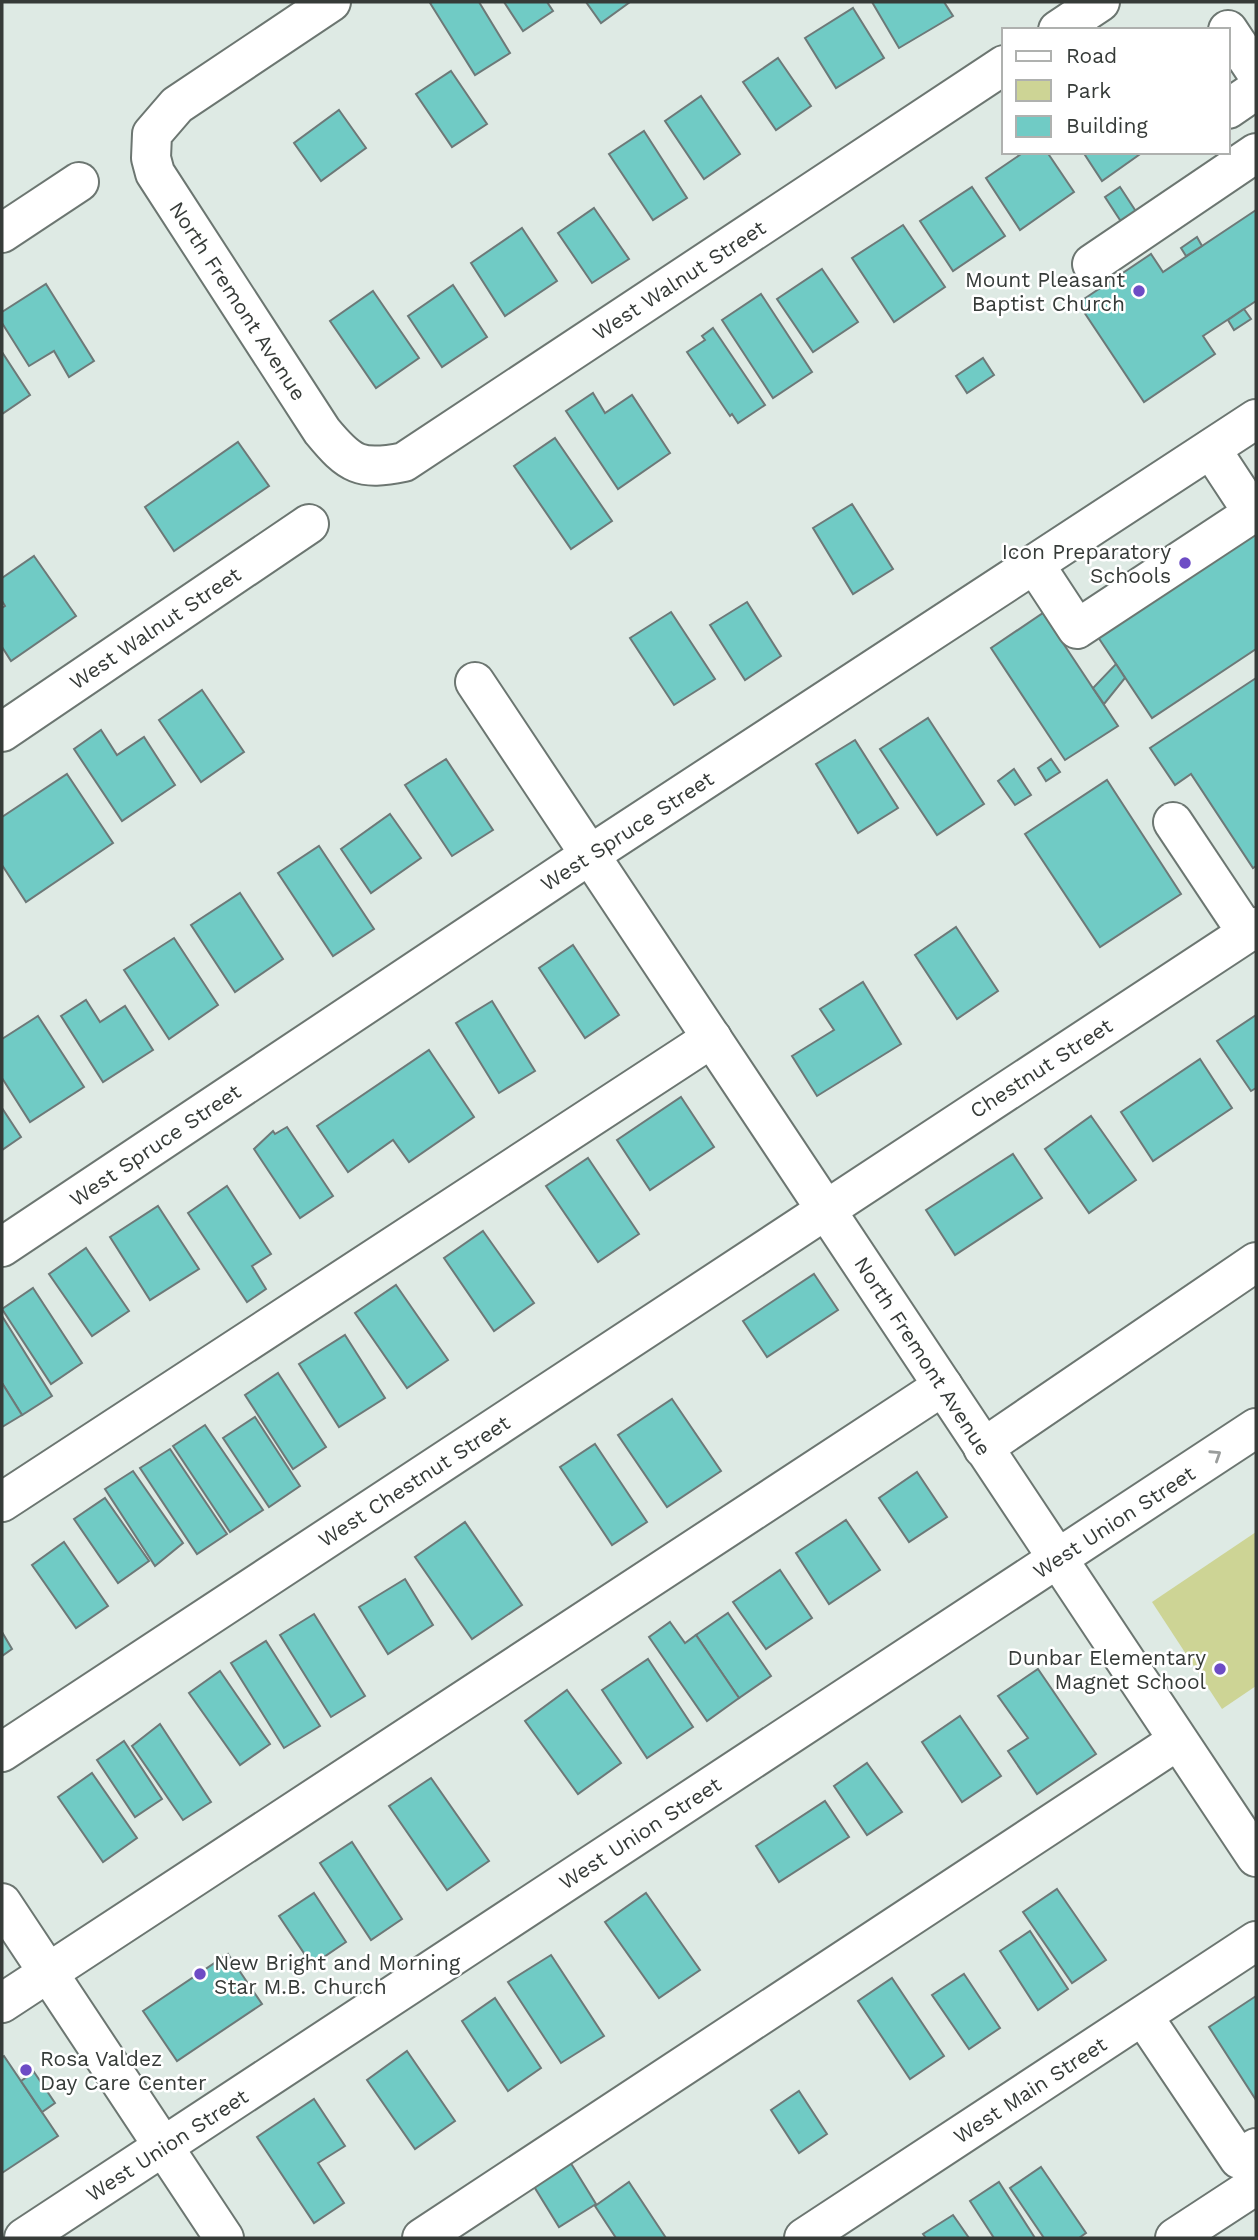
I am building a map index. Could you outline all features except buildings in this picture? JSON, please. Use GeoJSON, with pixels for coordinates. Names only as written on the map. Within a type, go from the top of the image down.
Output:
{"type":"FeatureCollection","features":[{"type":"Feature","properties":{"kind":"street","name":"North Fremont Avenue"},"geometry":{"type":"LineString","coordinates":[[331,2],[177,105],[152,134],[151,158],[155,173],[322,431],[346,459]]}},
{"type":"Feature","properties":{"kind":"street"},"geometry":{"type":"LineString","coordinates":[[1062,28],[1100,2]]}},
{"type":"Feature","properties":{"kind":"street"},"geometry":{"type":"LineString","coordinates":[[1211,28],[1221,20],[1228,28]]}},
{"type":"Feature","properties":{"kind":"street"},"geometry":{"type":"LineString","coordinates":[[1230,31],[1243,47]]}},
{"type":"Feature","properties":{"kind":"street","name":"West Walnut Street"},"geometry":{"type":"LineString","coordinates":[[346,459],[375,468],[404,462],[1002,66]]}},
{"type":"Feature","properties":{"kind":"street"},"geometry":{"type":"LineString","coordinates":[[1230,108],[1256,90]]}},
{"type":"Feature","properties":{"kind":"street"},"geometry":{"type":"LineString","coordinates":[[1092,264],[1256,153]]}},
{"type":"Feature","properties":{"kind":"street"},"geometry":{"type":"LineString","coordinates":[[2,233],[79,182]]}},
{"type":"Feature","properties":{"kind":"street","name":"West Spruce Street"},"geometry":{"type":"LineString","coordinates":[[2,1247],[591,854],[1256,419]]}},
{"type":"Feature","properties":{"kind":"street"},"geometry":{"type":"LineString","coordinates":[[1035,565],[1077,629],[1253,513],[1211,449]]}},
{"type":"Feature","properties":{"kind":"street","name":"West Walnut Street"},"geometry":{"type":"LineString","coordinates":[[2,732],[309,524]]}},
{"type":"Feature","properties":{"kind":"street","name":"North Fremont Avenue"},"geometry":{"type":"LineString","coordinates":[[475,682],[1056,1560],[1256,1857]]}},
{"type":"Feature","properties":{"kind":"street"},"geometry":{"type":"LineString","coordinates":[[1173,822],[1252,930]]}},
{"type":"Feature","properties":{"kind":"street","name":"Chestnut Street"},"geometry":{"type":"LineString","coordinates":[[826,1210],[1252,930]]}},
{"type":"Feature","properties":{"kind":"street"},"geometry":{"type":"LineString","coordinates":[[2,1502],[712,1038]]}},
{"type":"Feature","properties":{"kind":"street","name":"West Chestnut Street"},"geometry":{"type":"LineString","coordinates":[[2,1752],[826,1210]]}},
{"type":"Feature","properties":{"kind":"street"},"geometry":{"type":"LineString","coordinates":[[983,1448],[1256,1262]]}},
{"type":"Feature","properties":{"kind":"street"},"geometry":{"type":"LineString","coordinates":[[2,2003],[943,1386]]}},
{"type":"Feature","properties":{"kind":"street","name":"West Union Street"},"geometry":{"type":"LineString","coordinates":[[24,2238],[1256,1428]]}},
{"type":"Feature","properties":{"kind":"street"},"geometry":{"type":"LineString","coordinates":[[428,2237],[1177,1741]]}},
{"type":"Feature","properties":{"kind":"street"},"geometry":{"type":"LineString","coordinates":[[2,1903],[224,2238]]}},
{"type":"Feature","properties":{"kind":"street","name":"West Main Street"},"geometry":{"type":"LineString","coordinates":[[804,2238],[1256,1941]]}},
{"type":"Feature","properties":{"kind":"street"},"geometry":{"type":"LineString","coordinates":[[1143,2016],[1239,2159],[1256,2148]]}},
{"type":"Feature","properties":{"kind":"street"},"geometry":{"type":"LineString","coordinates":[[1175,2238],[1256,2185]]}},
{"type":"Feature","properties":{"kind":"green space"},"geometry":{"type":"Polygon","coordinates":[[[1256,1532],[1256,1686],[1222,1709],[1152,1602],[1256,1532]]]}},
{"type":"Feature","properties":{"kind":"place","name":"Mount Pleasant Baptist Church"},"geometry":{"type":"Point","coordinates":[1139,291]}},
{"type":"Feature","properties":{"kind":"place","name":"Icon Preparatory Schools"},"geometry":{"type":"Point","coordinates":[1185,563]}},
{"type":"Feature","properties":{"kind":"place","name":"Dunbar Elementary Magnet School"},"geometry":{"type":"Point","coordinates":[1220,1669]}},
{"type":"Feature","properties":{"kind":"place","name":"New Bright and Morning Star M.B. Church"},"geometry":{"type":"Point","coordinates":[200,1974]}},
{"type":"Feature","properties":{"kind":"place","name":"Rosa Valdez Day Care Center"},"geometry":{"type":"Point","coordinates":[26,2070]}}]}
